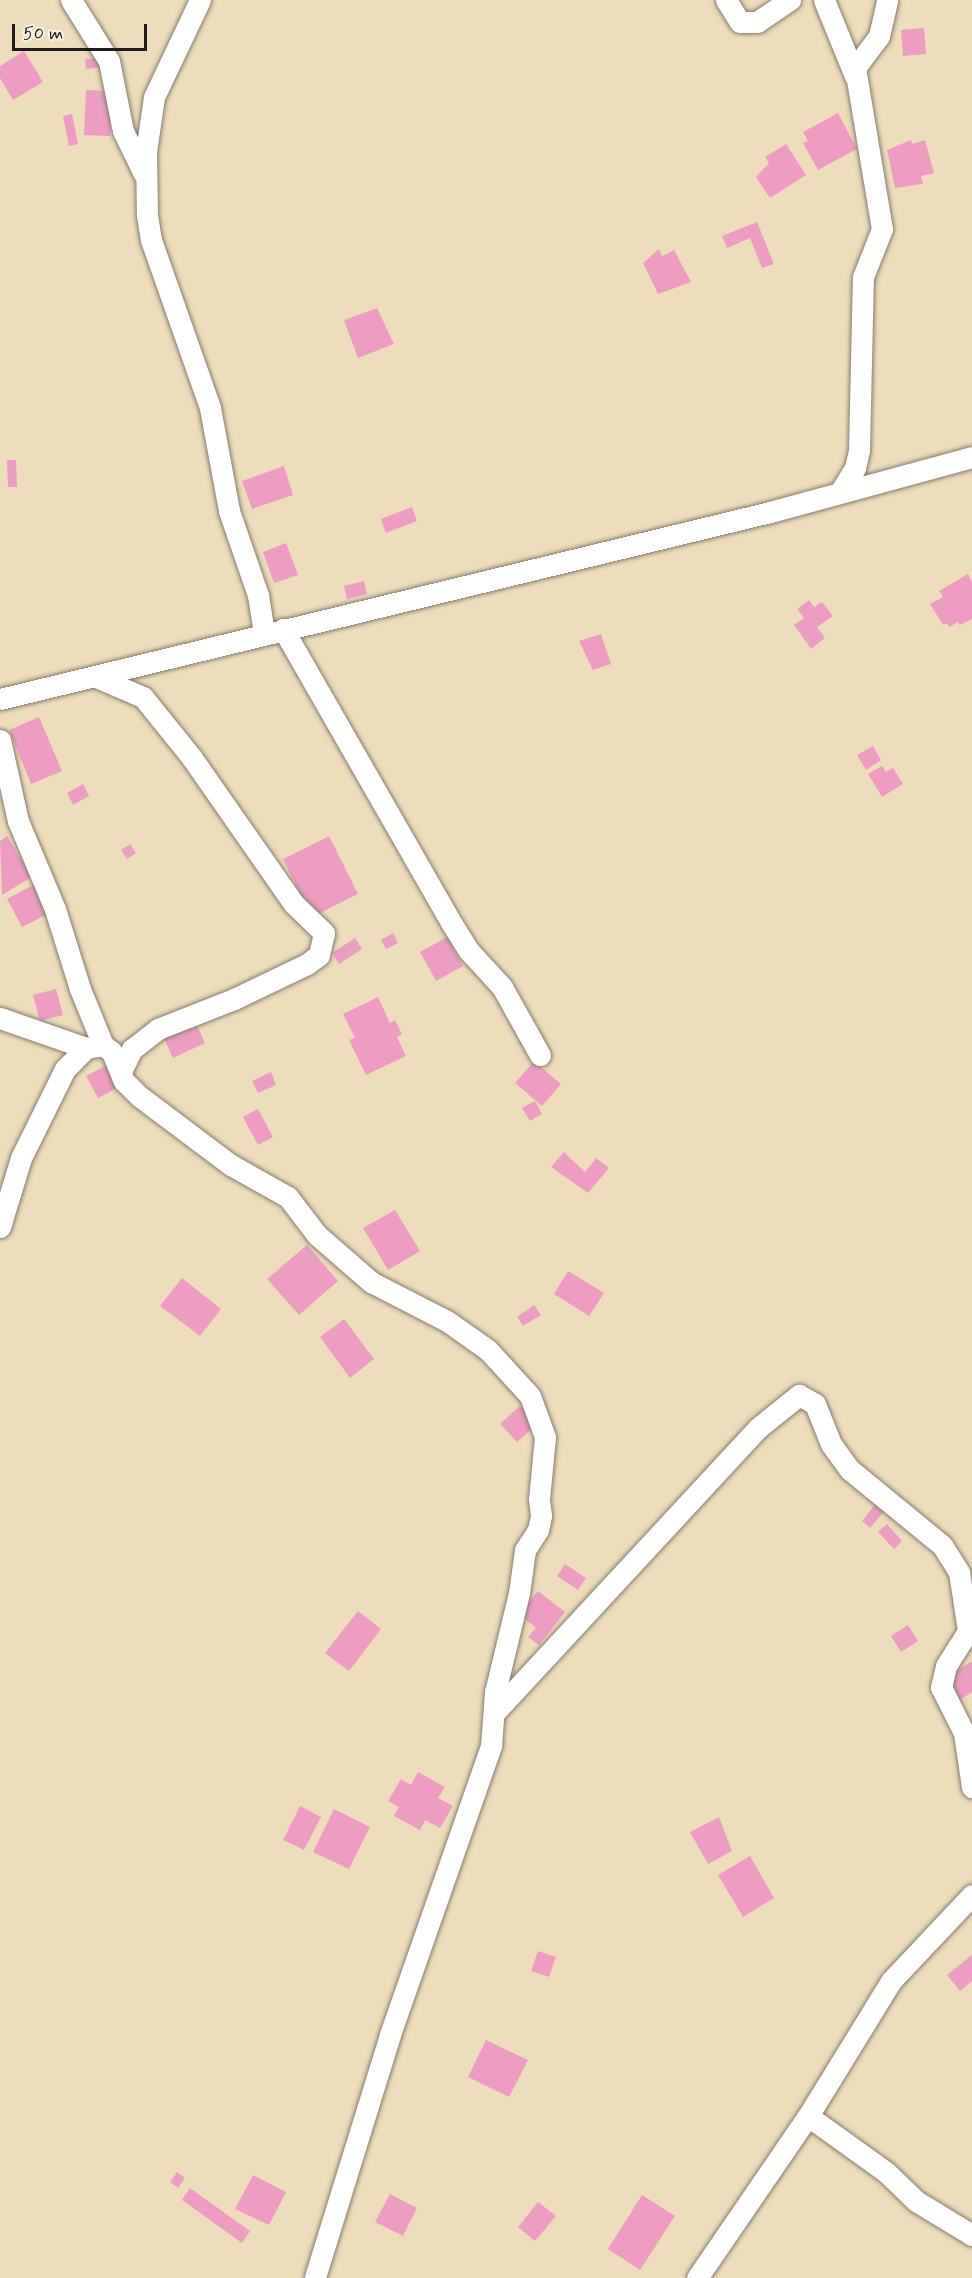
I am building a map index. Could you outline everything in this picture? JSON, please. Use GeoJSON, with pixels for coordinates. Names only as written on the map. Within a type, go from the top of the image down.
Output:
{"type":"FeatureCollection","features":[{"type":"Feature","properties":{"kind":"street"},"geometry":{"type":"LineString","coordinates":[[71,0],[109,61],[123,131],[146,178]]}},
{"type":"Feature","properties":{"kind":"street"},"geometry":{"type":"LineString","coordinates":[[726,0],[740,22],[757,22],[790,0]]}},
{"type":"Feature","properties":{"kind":"street"},"geometry":{"type":"LineString","coordinates":[[824,0],[855,75],[882,229],[863,277],[863,393],[859,450],[855,468],[840,492]]}},
{"type":"Feature","properties":{"kind":"street"},"geometry":{"type":"LineString","coordinates":[[855,75],[859,60],[879,36],[887,0]]}},
{"type":"Feature","properties":{"kind":"street"},"geometry":{"type":"LineString","coordinates":[[192,6],[154,97],[146,178],[151,240],[210,408],[228,510],[273,631],[446,915],[469,951],[502,987],[540,1055]]}},
{"type":"Feature","properties":{"kind":"street"},"geometry":{"type":"LineString","coordinates":[[0,699],[99,678],[273,631],[840,492],[972,457]]}},
{"type":"Feature","properties":{"kind":"street"},"geometry":{"type":"LineString","coordinates":[[99,678],[143,697],[192,758],[294,904],[324,933],[319,955],[307,964],[234,999],[158,1029],[132,1049],[121,1072]]}},
{"type":"Feature","properties":{"kind":"street"},"geometry":{"type":"LineString","coordinates":[[0,740],[18,822],[55,909],[95,1046]]}},
{"type":"Feature","properties":{"kind":"street"},"geometry":{"type":"LineString","coordinates":[[0,1018],[112,1052],[124,1082],[139,1096],[208,1148],[288,1197],[317,1235],[371,1282],[447,1321],[488,1350],[530,1396],[545,1437],[539,1499],[541,1516],[538,1530],[525,1550],[519,1593],[495,1692],[490,1746],[390,2035],[315,2278]]}},
{"type":"Feature","properties":{"kind":"street"},"geometry":{"type":"LineString","coordinates":[[0,1227],[21,1158],[65,1069],[95,1046]]}},
{"type":"Feature","properties":{"kind":"street"},"geometry":{"type":"LineString","coordinates":[[494,1713],[758,1428],[800,1395],[815,1404],[831,1444],[849,1469],[942,1545],[959,1572],[968,1631],[946,1665],[941,1687],[964,1733],[972,1787]]}},
{"type":"Feature","properties":{"kind":"street"},"geometry":{"type":"LineString","coordinates":[[697,2278],[808,2116],[891,1981],[972,1895]]}},
{"type":"Feature","properties":{"kind":"street"},"geometry":{"type":"LineString","coordinates":[[808,2116],[886,2172],[916,2201],[972,2235]]}},
{"type":"Feature","properties":{"kind":"building"},"geometry":{"type":"Polygon","coordinates":[[[924,28],[926,54],[903,56],[901,30],[924,28]]]}},
{"type":"Feature","properties":{"kind":"building"},"geometry":{"type":"Polygon","coordinates":[[[24,51],[43,82],[13,100],[0,78],[0,66],[24,51]]]}},
{"type":"Feature","properties":{"kind":"building"},"geometry":{"type":"Polygon","coordinates":[[[102,58],[103,67],[86,69],[85,59],[102,58]]]}},
{"type":"Feature","properties":{"kind":"building"},"geometry":{"type":"Polygon","coordinates":[[[86,90],[111,91],[110,136],[84,135],[86,90]]]}},
{"type":"Feature","properties":{"kind":"building"},"geometry":{"type":"Polygon","coordinates":[[[838,113],[857,149],[818,170],[803,143],[808,141],[803,132],[838,113]]]}},
{"type":"Feature","properties":{"kind":"building"},"geometry":{"type":"Polygon","coordinates":[[[72,114],[78,144],[69,146],[63,116],[72,114]]]}},
{"type":"Feature","properties":{"kind":"building"},"geometry":{"type":"Polygon","coordinates":[[[911,140],[912,144],[925,140],[934,173],[921,176],[923,184],[895,188],[887,150],[911,140]]]}},
{"type":"Feature","properties":{"kind":"building"},"geometry":{"type":"Polygon","coordinates":[[[786,144],[806,175],[770,198],[756,177],[769,163],[765,157],[786,144]]]}},
{"type":"Feature","properties":{"kind":"building"},"geometry":{"type":"Polygon","coordinates":[[[757,222],[774,264],[762,268],[750,238],[727,248],[722,236],[757,222]]]}},
{"type":"Feature","properties":{"kind":"building"},"geometry":{"type":"Polygon","coordinates":[[[659,249],[662,256],[674,250],[691,282],[658,294],[643,263],[659,249]]]}},
{"type":"Feature","properties":{"kind":"building"},"geometry":{"type":"Polygon","coordinates":[[[377,308],[394,344],[358,358],[344,320],[377,308]]]}},
{"type":"Feature","properties":{"kind":"building"},"geometry":{"type":"Polygon","coordinates":[[[7,460],[16,460],[17,487],[8,487],[7,460]]]}},
{"type":"Feature","properties":{"kind":"building"},"geometry":{"type":"Polygon","coordinates":[[[284,466],[293,495],[252,509],[242,481],[284,466]]]}},
{"type":"Feature","properties":{"kind":"building"},"geometry":{"type":"Polygon","coordinates":[[[412,507],[417,521],[386,533],[381,519],[412,507]]]}},
{"type":"Feature","properties":{"kind":"building"},"geometry":{"type":"Polygon","coordinates":[[[286,543],[298,575],[274,583],[263,552],[286,543]]]}},
{"type":"Feature","properties":{"kind":"building"},"geometry":{"type":"Polygon","coordinates":[[[968,574],[972,582],[972,619],[960,625],[958,622],[949,627],[947,623],[943,625],[930,604],[943,597],[939,591],[968,574]]]}},
{"type":"Feature","properties":{"kind":"building"},"geometry":{"type":"Polygon","coordinates":[[[364,581],[367,594],[347,599],[344,586],[364,581]]]}},
{"type":"Feature","properties":{"kind":"building"},"geometry":{"type":"Polygon","coordinates":[[[809,600],[814,607],[822,602],[833,616],[817,627],[825,638],[811,649],[794,625],[804,618],[797,609],[809,600]]]}},
{"type":"Feature","properties":{"kind":"building"},"geometry":{"type":"Polygon","coordinates":[[[601,634],[611,664],[593,670],[579,641],[601,634]]]}},
{"type":"Feature","properties":{"kind":"building"},"geometry":{"type":"Polygon","coordinates":[[[39,717],[62,771],[31,784],[9,730],[39,717]]]}},
{"type":"Feature","properties":{"kind":"building"},"geometry":{"type":"Polygon","coordinates":[[[873,746],[881,760],[866,770],[857,755],[873,746]]]}},
{"type":"Feature","properties":{"kind":"building"},"geometry":{"type":"Polygon","coordinates":[[[882,766],[886,772],[893,768],[903,784],[882,797],[868,774],[882,766]]]}},
{"type":"Feature","properties":{"kind":"building"},"geometry":{"type":"Polygon","coordinates":[[[83,784],[89,796],[73,805],[67,793],[83,784]]]}},
{"type":"Feature","properties":{"kind":"building"},"geometry":{"type":"Polygon","coordinates":[[[7,836],[32,877],[2,895],[0,841],[7,836]]]}},
{"type":"Feature","properties":{"kind":"building"},"geometry":{"type":"Polygon","coordinates":[[[329,836],[358,894],[312,917],[283,859],[329,836]]]}},
{"type":"Feature","properties":{"kind":"building"},"geometry":{"type":"Polygon","coordinates":[[[130,844],[136,853],[127,859],[121,850],[130,844]]]}},
{"type":"Feature","properties":{"kind":"building"},"geometry":{"type":"Polygon","coordinates":[[[37,883],[52,912],[22,927],[7,899],[37,883]]]}},
{"type":"Feature","properties":{"kind":"building"},"geometry":{"type":"Polygon","coordinates":[[[393,933],[398,943],[386,949],[381,940],[393,933]]]}},
{"type":"Feature","properties":{"kind":"building"},"geometry":{"type":"Polygon","coordinates":[[[447,937],[463,966],[436,981],[420,952],[447,937]]]}},
{"type":"Feature","properties":{"kind":"building"},"geometry":{"type":"Polygon","coordinates":[[[355,938],[362,949],[339,964],[332,953],[355,938]]]}},
{"type":"Feature","properties":{"kind":"building"},"geometry":{"type":"Polygon","coordinates":[[[56,989],[63,1015],[40,1021],[33,995],[56,989]]]}},
{"type":"Feature","properties":{"kind":"building"},"geometry":{"type":"Polygon","coordinates":[[[378,997],[390,1023],[395,1020],[402,1034],[397,1037],[406,1056],[366,1075],[349,1040],[355,1038],[343,1014],[378,997]]]}},
{"type":"Feature","properties":{"kind":"building"},"geometry":{"type":"Polygon","coordinates":[[[193,1017],[205,1043],[173,1058],[161,1032],[193,1017]]]}},
{"type":"Feature","properties":{"kind":"building"},"geometry":{"type":"Polygon","coordinates":[[[534,1061],[561,1084],[542,1106],[515,1083],[534,1061]]]}},
{"type":"Feature","properties":{"kind":"building"},"geometry":{"type":"Polygon","coordinates":[[[109,1064],[121,1086],[98,1098],[86,1076],[109,1064]]]}},
{"type":"Feature","properties":{"kind":"building"},"geometry":{"type":"Polygon","coordinates":[[[271,1072],[276,1085],[258,1093],[252,1081],[271,1072]]]}},
{"type":"Feature","properties":{"kind":"building"},"geometry":{"type":"Polygon","coordinates":[[[535,1101],[542,1114],[530,1121],[522,1108],[535,1101]]]}},
{"type":"Feature","properties":{"kind":"building"},"geometry":{"type":"Polygon","coordinates":[[[258,1109],[273,1137],[258,1145],[243,1117],[258,1109]]]}},
{"type":"Feature","properties":{"kind":"building"},"geometry":{"type":"Polygon","coordinates":[[[564,1152],[585,1172],[596,1158],[609,1168],[588,1193],[551,1167],[564,1152]]]}},
{"type":"Feature","properties":{"kind":"building"},"geometry":{"type":"Polygon","coordinates":[[[395,1210],[420,1251],[388,1270],[363,1228],[395,1210]]]}},
{"type":"Feature","properties":{"kind":"building"},"geometry":{"type":"Polygon","coordinates":[[[307,1245],[338,1281],[299,1315],[267,1279],[307,1245]]]}},
{"type":"Feature","properties":{"kind":"building"},"geometry":{"type":"Polygon","coordinates":[[[568,1271],[604,1293],[589,1316],[554,1294],[568,1271]]]}},
{"type":"Feature","properties":{"kind":"building"},"geometry":{"type":"Polygon","coordinates":[[[182,1278],[221,1309],[200,1336],[160,1306],[182,1278]]]}},
{"type":"Feature","properties":{"kind":"building"},"geometry":{"type":"Polygon","coordinates":[[[534,1305],[541,1315],[523,1326],[517,1317],[534,1305]]]}},
{"type":"Feature","properties":{"kind":"building"},"geometry":{"type":"Polygon","coordinates":[[[344,1319],[374,1359],[350,1378],[320,1337],[344,1319]]]}},
{"type":"Feature","properties":{"kind":"building"},"geometry":{"type":"Polygon","coordinates":[[[520,1406],[537,1424],[517,1442],[500,1424],[520,1406]]]}},
{"type":"Feature","properties":{"kind":"building"},"geometry":{"type":"Polygon","coordinates":[[[877,1502],[886,1509],[870,1528],[862,1521],[877,1502]]]}},
{"type":"Feature","properties":{"kind":"building"},"geometry":{"type":"Polygon","coordinates":[[[887,1524],[902,1541],[894,1549],[878,1532],[887,1524]]]}},
{"type":"Feature","properties":{"kind":"building"},"geometry":{"type":"Polygon","coordinates":[[[565,1564],[586,1578],[578,1590],[557,1576],[565,1564]]]}},
{"type":"Feature","properties":{"kind":"building"},"geometry":{"type":"Polygon","coordinates":[[[538,1591],[565,1612],[539,1645],[528,1637],[536,1628],[519,1614],[538,1591]]]}},
{"type":"Feature","properties":{"kind":"building"},"geometry":{"type":"Polygon","coordinates":[[[358,1611],[381,1629],[349,1671],[325,1653],[358,1611]]]}},
{"type":"Feature","properties":{"kind":"building"},"geometry":{"type":"Polygon","coordinates":[[[908,1625],[918,1641],[901,1652],[891,1636],[908,1625]]]}},
{"type":"Feature","properties":{"kind":"building"},"geometry":{"type":"Polygon","coordinates":[[[972,1661],[972,1692],[958,1701],[943,1679],[972,1661]]]}},
{"type":"Feature","properties":{"kind":"building"},"geometry":{"type":"Polygon","coordinates":[[[418,1772],[445,1787],[438,1798],[453,1806],[440,1828],[425,1820],[420,1830],[394,1816],[399,1807],[388,1801],[401,1779],[411,1785],[418,1772]]]}},
{"type":"Feature","properties":{"kind":"building"},"geometry":{"type":"Polygon","coordinates":[[[300,1806],[321,1817],[304,1850],[283,1840],[300,1806]]]}},
{"type":"Feature","properties":{"kind":"building"},"geometry":{"type":"Polygon","coordinates":[[[334,1809],[370,1827],[349,1869],[313,1852],[334,1809]]]}},
{"type":"Feature","properties":{"kind":"building"},"geometry":{"type":"Polygon","coordinates":[[[719,1817],[732,1851],[708,1864],[690,1832],[719,1817]]]}},
{"type":"Feature","properties":{"kind":"building"},"geometry":{"type":"Polygon","coordinates":[[[750,1856],[774,1898],[743,1917],[718,1875],[750,1856]]]}},
{"type":"Feature","properties":{"kind":"building"},"geometry":{"type":"Polygon","coordinates":[[[538,1951],[556,1957],[549,1977],[531,1971],[538,1951]]]}},
{"type":"Feature","properties":{"kind":"building"},"geometry":{"type":"Polygon","coordinates":[[[972,1955],[972,1981],[960,1991],[947,1975],[972,1955]]]}},
{"type":"Feature","properties":{"kind":"building"},"geometry":{"type":"Polygon","coordinates":[[[486,2040],[528,2060],[509,2097],[468,2077],[486,2040]]]}},
{"type":"Feature","properties":{"kind":"building"},"geometry":{"type":"Polygon","coordinates":[[[177,2172],[185,2178],[178,2188],[170,2182],[177,2172]]]}},
{"type":"Feature","properties":{"kind":"building"},"geometry":{"type":"Polygon","coordinates":[[[253,2175],[286,2192],[269,2225],[235,2209],[253,2175]]]}},
{"type":"Feature","properties":{"kind":"building"},"geometry":{"type":"Polygon","coordinates":[[[190,2188],[250,2231],[242,2243],[182,2200],[190,2188]]]}},
{"type":"Feature","properties":{"kind":"building"},"geometry":{"type":"Polygon","coordinates":[[[390,2194],[417,2208],[403,2236],[375,2222],[390,2194]]]}},
{"type":"Feature","properties":{"kind":"building"},"geometry":{"type":"Polygon","coordinates":[[[642,2195],[675,2216],[640,2270],[608,2249],[642,2195]]]}},
{"type":"Feature","properties":{"kind":"building"},"geometry":{"type":"Polygon","coordinates":[[[538,2202],[556,2216],[535,2241],[518,2227],[538,2202]]]}}]}
